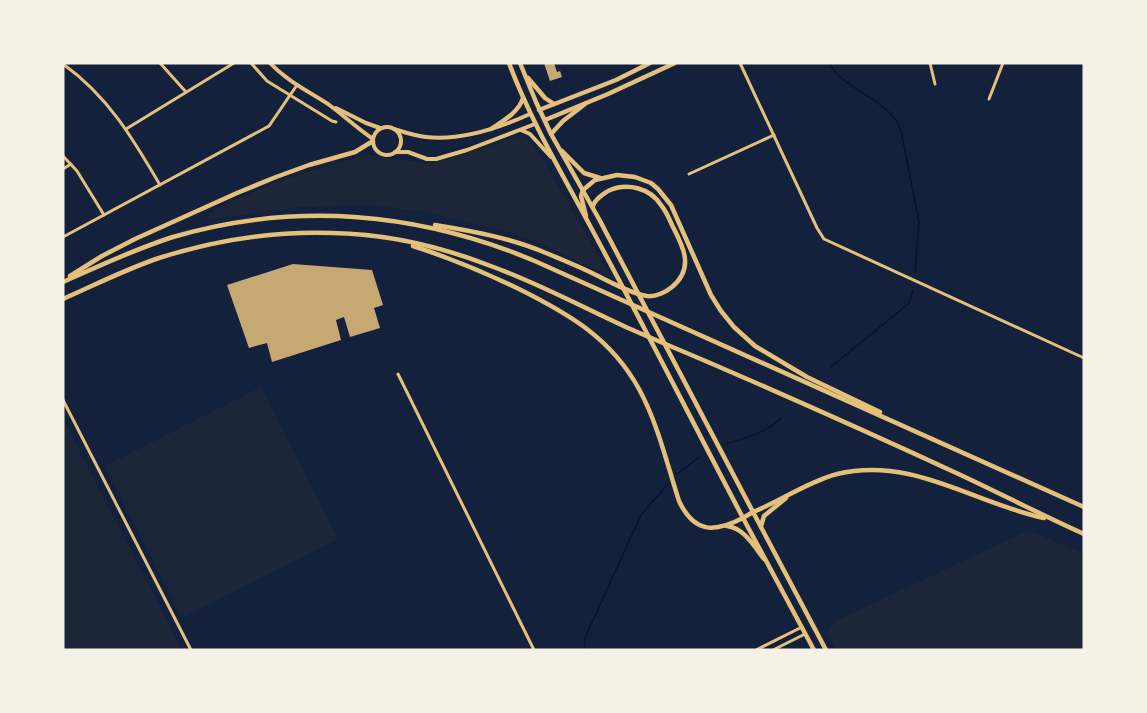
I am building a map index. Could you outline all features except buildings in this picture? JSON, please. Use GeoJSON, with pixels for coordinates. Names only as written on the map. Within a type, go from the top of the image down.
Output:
{"type":"FeatureCollection","features":[{"type":"Feature","properties":{"kind":"main road"},"geometry":{"type":"LineString","coordinates":[[270,63],[282,75],[327,104],[366,123],[426,137],[472,134],[491,129],[616,80],[650,63]]}},
{"type":"Feature","properties":{"kind":"main road"},"geometry":{"type":"LineString","coordinates":[[509,63],[535,124],[814,650]]}},
{"type":"Feature","properties":{"kind":"main road"},"geometry":{"type":"LineString","coordinates":[[519,63],[551,134],[634,285],[826,650]]}},
{"type":"Feature","properties":{"kind":"main road"},"geometry":{"type":"LineString","coordinates":[[380,128],[373,140],[375,148],[382,154],[408,153],[427,159],[436,159],[521,130],[675,63]]}},
{"type":"Feature","properties":{"kind":"main road"},"geometry":{"type":"LineString","coordinates":[[524,74],[545,99],[554,104]]}},
{"type":"Feature","properties":{"kind":"main road"},"geometry":{"type":"LineString","coordinates":[[491,129],[517,109],[523,98]]}},
{"type":"Feature","properties":{"kind":"main road"},"geometry":{"type":"LineString","coordinates":[[327,104],[373,140]]}},
{"type":"Feature","properties":{"kind":"main road"},"geometry":{"type":"LineString","coordinates":[[551,134],[563,121],[585,104]]}},
{"type":"Feature","properties":{"kind":"main road"},"geometry":{"type":"LineString","coordinates":[[394,129],[401,140],[395,152]]}},
{"type":"Feature","properties":{"kind":"main road"},"geometry":{"type":"LineString","coordinates":[[521,130],[530,134],[554,159]]}},
{"type":"Feature","properties":{"kind":"main road"},"geometry":{"type":"LineString","coordinates":[[63,281],[102,256],[153,231],[276,177],[348,154],[373,140]]}},
{"type":"Feature","properties":{"kind":"main road"},"geometry":{"type":"LineString","coordinates":[[562,151],[584,172],[601,178]]}},
{"type":"Feature","properties":{"kind":"main road"},"geometry":{"type":"LineString","coordinates":[[588,221],[581,196],[583,190],[591,183],[601,178],[617,175],[635,177],[651,183],[663,194],[675,212],[715,302],[734,327],[755,346],[807,377],[986,463]]}},
{"type":"Feature","properties":{"kind":"main road"},"geometry":{"type":"LineString","coordinates":[[63,281],[150,245],[185,234],[221,225],[325,215],[441,226],[511,241],[544,252],[647,296],[658,295],[675,284],[683,271],[685,254],[666,212],[657,199],[639,188],[622,187],[602,195],[592,207]]}},
{"type":"Feature","properties":{"kind":"main road"},"geometry":{"type":"LineString","coordinates":[[363,217],[449,231],[519,254],[1084,507]]}},
{"type":"Feature","properties":{"kind":"main road"},"geometry":{"type":"LineString","coordinates":[[63,299],[144,264],[180,252],[254,237],[305,233],[349,234],[391,239],[452,253],[499,269],[965,477],[1084,534]]}},
{"type":"Feature","properties":{"kind":"main road"},"geometry":{"type":"LineString","coordinates":[[391,239],[481,271],[562,312],[593,333],[613,352],[639,390],[649,410],[679,501],[686,514],[702,526],[714,528],[726,526],[792,493],[835,475],[859,470],[886,470],[919,476],[1020,512],[1052,520]]}},
{"type":"Feature","properties":{"kind":"main road"},"geometry":{"type":"LineString","coordinates":[[761,526],[764,516],[792,493]]}},
{"type":"Feature","properties":{"kind":"main road"},"geometry":{"type":"LineString","coordinates":[[726,526],[738,530],[764,559]]}},
{"type":"Feature","properties":{"kind":"main road"},"geometry":{"type":"LineString","coordinates":[[802,627],[813,626]]}},
{"type":"Feature","properties":{"kind":"main road"},"geometry":{"type":"LineString","coordinates":[[805,634],[813,626]]}},
{"type":"Feature","properties":{"kind":"street"},"geometry":{"type":"LineString","coordinates":[[160,63],[186,92]]}},
{"type":"Feature","properties":{"kind":"street"},"geometry":{"type":"LineString","coordinates":[[126,129],[234,63]]}},
{"type":"Feature","properties":{"kind":"street"},"geometry":{"type":"LineString","coordinates":[[251,63],[267,81],[336,122]]}},
{"type":"Feature","properties":{"kind":"street"},"geometry":{"type":"LineString","coordinates":[[740,63],[824,239],[1084,358]]}},
{"type":"Feature","properties":{"kind":"street"},"geometry":{"type":"LineString","coordinates":[[930,63],[935,84]]}},
{"type":"Feature","properties":{"kind":"street"},"geometry":{"type":"LineString","coordinates":[[989,99],[1003,63]]}},
{"type":"Feature","properties":{"kind":"street"},"geometry":{"type":"LineString","coordinates":[[63,64],[112,110],[160,185]]}},
{"type":"Feature","properties":{"kind":"street"},"geometry":{"type":"LineString","coordinates":[[63,237],[269,126],[297,85]]}},
{"type":"Feature","properties":{"kind":"street"},"geometry":{"type":"LineString","coordinates":[[689,174],[774,135]]}},
{"type":"Feature","properties":{"kind":"street"},"geometry":{"type":"LineString","coordinates":[[63,156],[71,164],[104,215]]}},
{"type":"Feature","properties":{"kind":"street"},"geometry":{"type":"LineString","coordinates":[[63,169],[71,164]]}},
{"type":"Feature","properties":{"kind":"street"},"geometry":{"type":"LineString","coordinates":[[398,374],[534,650]]}},
{"type":"Feature","properties":{"kind":"street"},"geometry":{"type":"LineString","coordinates":[[63,400],[191,650]]}},
{"type":"Feature","properties":{"kind":"street"},"geometry":{"type":"LineString","coordinates":[[756,650],[802,627]]}},
{"type":"Feature","properties":{"kind":"street"},"geometry":{"type":"LineString","coordinates":[[772,642],[773,650],[805,634]]}},
{"type":"Feature","properties":{"kind":"shaded area"},"geometry":{"type":"Polygon","coordinates":[[[521,135],[528,138],[538,152],[611,277],[538,242],[509,232],[426,212],[369,205],[299,207],[204,220],[219,207],[281,180],[367,154],[428,164],[521,135]]]}},
{"type":"Feature","properties":{"kind":"shaded area"},"geometry":{"type":"Polygon","coordinates":[[[261,387],[338,539],[182,618],[105,466],[261,387]]]}},
{"type":"Feature","properties":{"kind":"shaded area"},"geometry":{"type":"Polygon","coordinates":[[[63,419],[182,650],[63,650],[63,419]]]}},
{"type":"Feature","properties":{"kind":"shaded area"},"geometry":{"type":"Polygon","coordinates":[[[1029,530],[1084,554],[1084,650],[836,650],[827,633],[840,619],[1029,530]]]}},
{"type":"Feature","properties":{"kind":"waterway"},"geometry":{"type":"LineString","coordinates":[[829,63],[845,81],[887,110],[901,130],[919,222],[915,273]]}},
{"type":"Feature","properties":{"kind":"waterway"},"geometry":{"type":"LineString","coordinates":[[831,367],[908,304],[913,290]]}},
{"type":"Feature","properties":{"kind":"waterway"},"geometry":{"type":"LineString","coordinates":[[725,444],[762,431],[781,418]]}},
{"type":"Feature","properties":{"kind":"waterway"},"geometry":{"type":"LineString","coordinates":[[677,474],[699,457]]}},
{"type":"Feature","properties":{"kind":"waterway"},"geometry":{"type":"LineString","coordinates":[[586,650],[584,640],[641,515],[668,484]]}}]}
